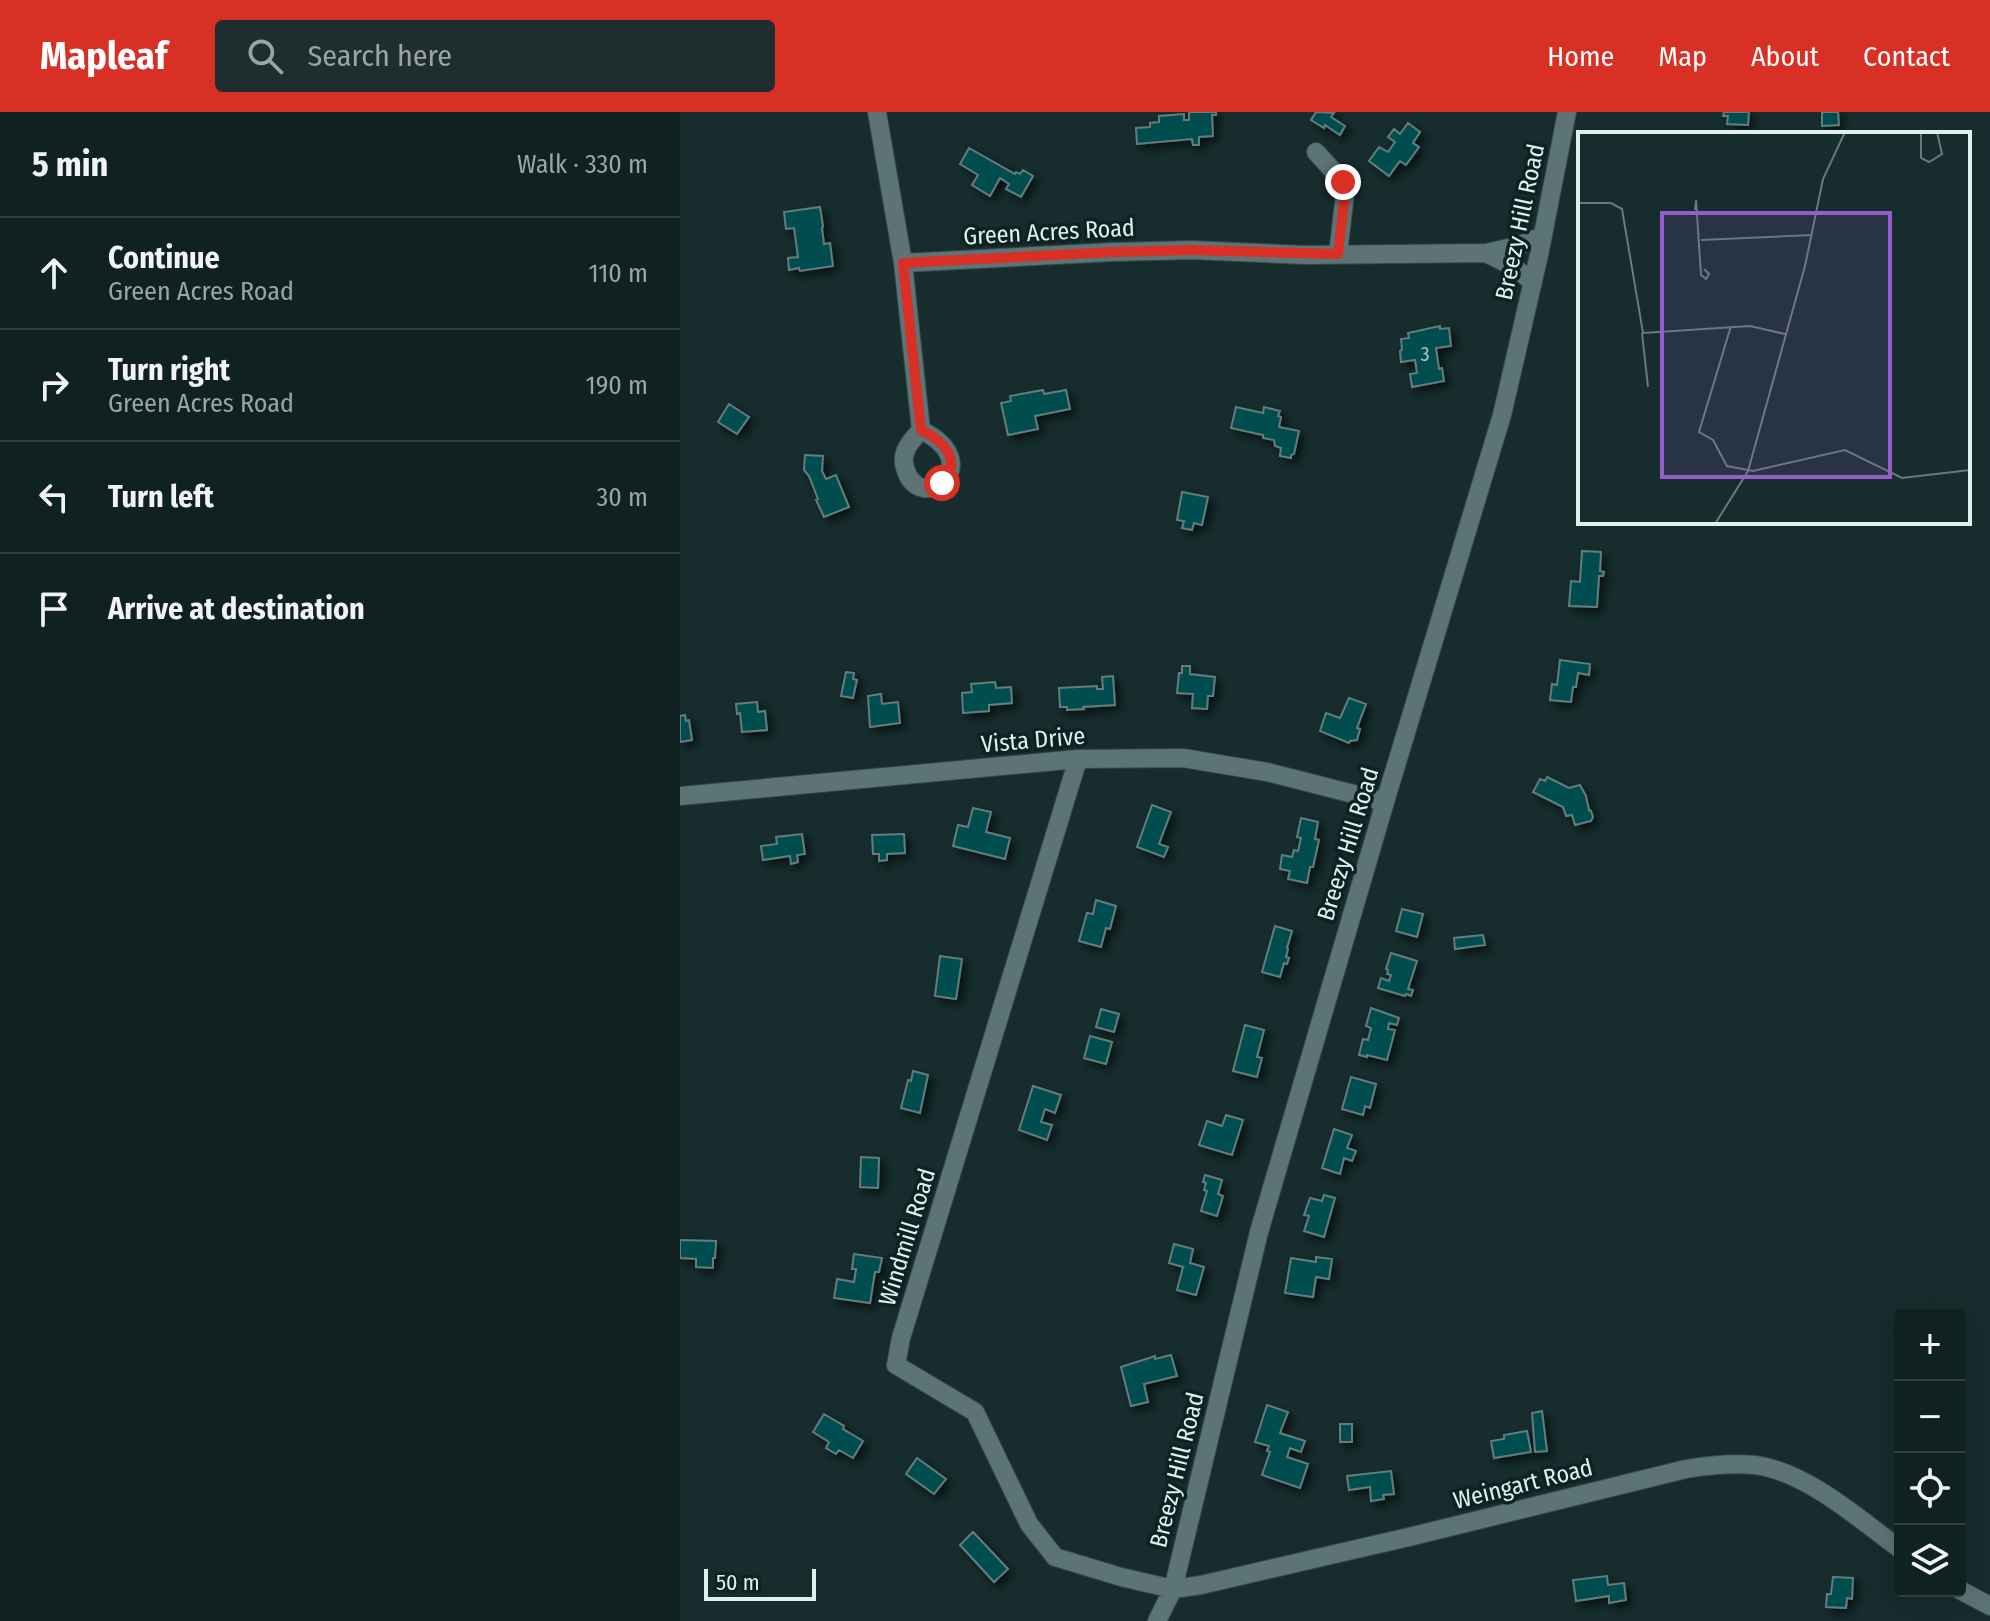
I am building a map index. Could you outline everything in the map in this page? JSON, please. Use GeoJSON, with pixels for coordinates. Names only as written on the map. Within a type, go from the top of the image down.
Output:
{"type":"FeatureCollection","features":[{"type":"Feature","properties":{"kind":"street"},"geometry":{"type":"LineString","coordinates":[[877,112],[903,263],[921,430]]}},
{"type":"Feature","properties":{"kind":"street","name":"Breezy Hill Road"},"geometry":{"type":"LineString","coordinates":[[1173,1589],[1259,1232],[1502,415],[1543,236],[1567,112]]}},
{"type":"Feature","properties":{"kind":"street"},"geometry":{"type":"LineString","coordinates":[[1316,152],[1343,182],[1345,194],[1338,254]]}},
{"type":"Feature","properties":{"kind":"street","name":"Green Acres Road"},"geometry":{"type":"LineString","coordinates":[[903,263],[1192,250],[1338,254],[1486,253],[1543,236]]}},
{"type":"Feature","properties":{"kind":"street","name":"Green Acres Road"},"geometry":{"type":"LineString","coordinates":[[1486,253],[1512,266],[1533,282]]}},
{"type":"Feature","properties":{"kind":"street","name":"Vista Drive"},"geometry":{"type":"LineString","coordinates":[[680,796],[1078,759],[1183,758],[1267,772],[1385,802]]}},
{"type":"Feature","properties":{"kind":"street","name":"Windmill Road"},"geometry":{"type":"LineString","coordinates":[[1078,759],[905,1323],[896,1365],[975,1412],[1029,1524],[1055,1557],[1173,1589]]}},
{"type":"Feature","properties":{"kind":"street","name":"Weingart Road"},"geometry":{"type":"LineString","coordinates":[[1173,1589],[1374,1545],[1686,1469],[1729,1464],[1770,1468],[1803,1482],[1894,1544]]}},
{"type":"Feature","properties":{"kind":"street"},"geometry":{"type":"LineString","coordinates":[[1157,1621],[1173,1589]]}},
{"type":"Feature","properties":{"kind":"street"},"geometry":{"type":"LineString","coordinates":[[1966,1593],[1990,1606]]}},
{"type":"Feature","properties":{"kind":"building"},"geometry":{"type":"Polygon","coordinates":[[[1189,112],[1216,112],[1212,115],[1213,136],[1199,137],[1199,145],[1193,145],[1192,139],[1137,144],[1136,128],[1150,127],[1150,123],[1159,122],[1159,116],[1184,114],[1184,120],[1189,120],[1189,112]]]}},
{"type":"Feature","properties":{"kind":"building"},"geometry":{"type":"Polygon","coordinates":[[[1316,112],[1334,113],[1331,117],[1345,126],[1340,135],[1311,120],[1316,112]]]}},
{"type":"Feature","properties":{"kind":"building"},"geometry":{"type":"Polygon","coordinates":[[[1724,112],[1749,112],[1748,125],[1727,124],[1728,116],[1723,116],[1724,112]]]}},
{"type":"Feature","properties":{"kind":"building"},"geometry":{"type":"Polygon","coordinates":[[[1822,112],[1838,112],[1839,125],[1822,126],[1822,112]]]}},
{"type":"Feature","properties":{"kind":"building"},"geometry":{"type":"Polygon","coordinates":[[[1408,123],[1420,132],[1413,143],[1419,147],[1406,165],[1400,161],[1389,176],[1369,161],[1379,147],[1388,152],[1395,142],[1388,137],[1394,129],[1400,134],[1408,123]]]}},
{"type":"Feature","properties":{"kind":"building"},"geometry":{"type":"Polygon","coordinates":[[[969,148],[1015,174],[1023,170],[1033,176],[1021,197],[1006,189],[1009,184],[1000,178],[990,196],[972,185],[978,175],[960,164],[969,148]]]}},
{"type":"Feature","properties":{"kind":"building"},"geometry":{"type":"Polygon","coordinates":[[[820,207],[824,244],[830,243],[833,266],[789,270],[788,258],[798,257],[794,228],[786,229],[784,212],[820,207]]]}},
{"type":"Feature","properties":{"kind":"building"},"geometry":{"type":"Polygon","coordinates":[[[1440,326],[1440,329],[1449,328],[1451,346],[1436,348],[1444,381],[1412,387],[1410,374],[1417,373],[1415,360],[1401,362],[1401,339],[1409,338],[1408,333],[1440,326]]]}},
{"type":"Feature","properties":{"kind":"building"},"geometry":{"type":"Polygon","coordinates":[[[1043,390],[1044,394],[1066,390],[1070,409],[1035,416],[1038,429],[1008,435],[1001,403],[1011,401],[1010,396],[1043,390]]]}},
{"type":"Feature","properties":{"kind":"building"},"geometry":{"type":"Polygon","coordinates":[[[729,404],[749,417],[737,434],[718,422],[729,404]]]}},
{"type":"Feature","properties":{"kind":"building"},"geometry":{"type":"Polygon","coordinates":[[[1236,407],[1263,413],[1264,407],[1280,411],[1279,427],[1299,431],[1291,458],[1280,456],[1281,448],[1275,446],[1274,440],[1231,428],[1236,407]]]}},
{"type":"Feature","properties":{"kind":"building"},"geometry":{"type":"Polygon","coordinates":[[[805,455],[823,456],[822,471],[826,479],[836,475],[849,507],[824,517],[804,470],[805,455]]]}},
{"type":"Feature","properties":{"kind":"building"},"geometry":{"type":"Polygon","coordinates":[[[1182,492],[1208,497],[1202,525],[1194,523],[1192,530],[1182,528],[1184,521],[1177,520],[1182,492]]]}},
{"type":"Feature","properties":{"kind":"building"},"geometry":{"type":"Polygon","coordinates":[[[1582,551],[1601,552],[1600,571],[1604,572],[1603,576],[1599,576],[1597,607],[1569,606],[1571,581],[1580,582],[1582,551]]]}},
{"type":"Feature","properties":{"kind":"building"},"geometry":{"type":"Polygon","coordinates":[[[1560,660],[1590,664],[1589,675],[1578,673],[1571,702],[1550,700],[1552,684],[1557,685],[1560,660]]]}},
{"type":"Feature","properties":{"kind":"building"},"geometry":{"type":"Polygon","coordinates":[[[1182,666],[1190,666],[1190,674],[1215,677],[1213,696],[1208,696],[1207,709],[1192,708],[1193,694],[1177,693],[1182,666]]]}},
{"type":"Feature","properties":{"kind":"building"},"geometry":{"type":"Polygon","coordinates":[[[846,672],[854,673],[853,679],[857,680],[853,698],[841,696],[846,672]]]}},
{"type":"Feature","properties":{"kind":"building"},"geometry":{"type":"Polygon","coordinates":[[[1113,676],[1115,705],[1067,710],[1067,707],[1060,707],[1059,688],[1097,686],[1097,689],[1103,689],[1102,677],[1113,676]]]}},
{"type":"Feature","properties":{"kind":"building"},"geometry":{"type":"Polygon","coordinates":[[[995,682],[996,688],[1011,687],[1012,703],[989,705],[989,711],[963,713],[962,693],[972,692],[971,684],[995,682]]]}},
{"type":"Feature","properties":{"kind":"building"},"geometry":{"type":"Polygon","coordinates":[[[881,694],[882,704],[898,702],[900,723],[870,727],[868,696],[881,694]]]}},
{"type":"Feature","properties":{"kind":"building"},"geometry":{"type":"Polygon","coordinates":[[[1349,698],[1366,704],[1357,728],[1360,729],[1357,740],[1349,743],[1320,731],[1326,713],[1340,718],[1349,698]]]}},
{"type":"Feature","properties":{"kind":"building"},"geometry":{"type":"Polygon","coordinates":[[[757,702],[758,712],[765,711],[767,730],[742,732],[736,704],[757,702]]]}},
{"type":"Feature","properties":{"kind":"building"},"geometry":{"type":"Polygon","coordinates":[[[685,715],[686,721],[689,720],[692,740],[680,742],[680,716],[685,715]]]}},
{"type":"Feature","properties":{"kind":"building"},"geometry":{"type":"Polygon","coordinates":[[[1547,777],[1569,788],[1580,785],[1593,817],[1591,821],[1575,825],[1572,815],[1566,816],[1563,807],[1533,792],[1540,779],[1545,781],[1547,777]]]}},
{"type":"Feature","properties":{"kind":"building"},"geometry":{"type":"Polygon","coordinates":[[[1152,805],[1171,812],[1159,844],[1168,847],[1164,857],[1137,847],[1152,805]]]}},
{"type":"Feature","properties":{"kind":"building"},"geometry":{"type":"Polygon","coordinates":[[[973,808],[991,812],[986,832],[1010,838],[1005,859],[953,846],[958,825],[968,827],[973,808]]]}},
{"type":"Feature","properties":{"kind":"building"},"geometry":{"type":"Polygon","coordinates":[[[1301,818],[1318,822],[1315,839],[1319,840],[1307,883],[1288,879],[1290,871],[1280,869],[1282,855],[1292,857],[1294,850],[1298,851],[1301,818]]]}},
{"type":"Feature","properties":{"kind":"building"},"geometry":{"type":"Polygon","coordinates":[[[802,834],[805,854],[797,855],[798,862],[791,864],[790,856],[763,860],[761,846],[777,844],[776,837],[802,834]]]}},
{"type":"Feature","properties":{"kind":"building"},"geometry":{"type":"Polygon","coordinates":[[[904,834],[905,853],[887,854],[887,860],[879,861],[879,854],[873,854],[872,835],[904,834]]]}},
{"type":"Feature","properties":{"kind":"building"},"geometry":{"type":"Polygon","coordinates":[[[1096,900],[1116,906],[1101,947],[1079,941],[1087,913],[1093,914],[1096,900]]]}},
{"type":"Feature","properties":{"kind":"building"},"geometry":{"type":"Polygon","coordinates":[[[1402,909],[1423,914],[1417,937],[1396,931],[1402,909]]]}},
{"type":"Feature","properties":{"kind":"building"},"geometry":{"type":"Polygon","coordinates":[[[1275,926],[1292,931],[1286,957],[1289,958],[1280,977],[1262,972],[1275,926]]]}},
{"type":"Feature","properties":{"kind":"building"},"geometry":{"type":"Polygon","coordinates":[[[1483,935],[1485,945],[1455,949],[1454,938],[1483,935]]]}},
{"type":"Feature","properties":{"kind":"building"},"geometry":{"type":"Polygon","coordinates":[[[1391,953],[1417,961],[1408,989],[1413,990],[1411,996],[1378,988],[1381,978],[1389,981],[1391,975],[1387,974],[1386,969],[1391,953]]]}},
{"type":"Feature","properties":{"kind":"building"},"geometry":{"type":"Polygon","coordinates":[[[940,956],[962,959],[956,999],[935,996],[940,956]]]}},
{"type":"Feature","properties":{"kind":"building"},"geometry":{"type":"Polygon","coordinates":[[[1371,1008],[1399,1018],[1397,1025],[1389,1023],[1388,1029],[1395,1030],[1387,1060],[1359,1055],[1363,1039],[1368,1040],[1371,1028],[1366,1026],[1371,1008]]]}},
{"type":"Feature","properties":{"kind":"building"},"geometry":{"type":"Polygon","coordinates":[[[1101,1009],[1119,1014],[1114,1032],[1096,1027],[1101,1009]]]}},
{"type":"Feature","properties":{"kind":"building"},"geometry":{"type":"Polygon","coordinates":[[[1245,1025],[1264,1030],[1257,1057],[1262,1058],[1257,1077],[1233,1071],[1245,1025]]]}},
{"type":"Feature","properties":{"kind":"building"},"geometry":{"type":"Polygon","coordinates":[[[1090,1036],[1112,1042],[1106,1064],[1084,1058],[1090,1036]]]}},
{"type":"Feature","properties":{"kind":"building"},"geometry":{"type":"Polygon","coordinates":[[[913,1071],[928,1075],[920,1113],[901,1108],[913,1071]]]}},
{"type":"Feature","properties":{"kind":"building"},"geometry":{"type":"Polygon","coordinates":[[[1351,1077],[1376,1084],[1370,1108],[1365,1106],[1363,1115],[1342,1109],[1351,1077]]]}},
{"type":"Feature","properties":{"kind":"building"},"geometry":{"type":"Polygon","coordinates":[[[1033,1086],[1061,1095],[1055,1113],[1045,1109],[1041,1122],[1052,1125],[1047,1140],[1019,1130],[1033,1086]]]}},
{"type":"Feature","properties":{"kind":"building"},"geometry":{"type":"Polygon","coordinates":[[[1226,1115],[1243,1120],[1232,1155],[1199,1145],[1207,1121],[1222,1126],[1226,1115]]]}},
{"type":"Feature","properties":{"kind":"building"},"geometry":{"type":"Polygon","coordinates":[[[1334,1129],[1352,1135],[1347,1148],[1356,1151],[1352,1161],[1344,1158],[1340,1174],[1322,1168],[1334,1129]]]}},
{"type":"Feature","properties":{"kind":"building"},"geometry":{"type":"Polygon","coordinates":[[[861,1157],[879,1158],[878,1188],[860,1187],[861,1157]]]}},
{"type":"Feature","properties":{"kind":"building"},"geometry":{"type":"Polygon","coordinates":[[[1205,1175],[1222,1180],[1218,1194],[1223,1196],[1217,1216],[1201,1211],[1207,1191],[1203,1182],[1205,1175]]]}},
{"type":"Feature","properties":{"kind":"building"},"geometry":{"type":"Polygon","coordinates":[[[1324,1195],[1335,1198],[1324,1237],[1304,1231],[1309,1216],[1304,1215],[1310,1198],[1322,1201],[1324,1195]]]}},
{"type":"Feature","properties":{"kind":"building"},"geometry":{"type":"Polygon","coordinates":[[[680,1240],[716,1241],[713,1268],[696,1267],[696,1259],[680,1258],[680,1240]]]}},
{"type":"Feature","properties":{"kind":"building"},"geometry":{"type":"Polygon","coordinates":[[[1174,1244],[1193,1249],[1190,1263],[1204,1267],[1196,1295],[1177,1290],[1183,1267],[1169,1263],[1174,1244]]]}},
{"type":"Feature","properties":{"kind":"building"},"geometry":{"type":"Polygon","coordinates":[[[854,1254],[882,1258],[879,1272],[875,1272],[870,1303],[834,1298],[837,1279],[854,1282],[854,1254]]]}},
{"type":"Feature","properties":{"kind":"building"},"geometry":{"type":"Polygon","coordinates":[[[1316,1257],[1332,1259],[1329,1279],[1316,1277],[1313,1297],[1285,1293],[1291,1258],[1316,1262],[1316,1257]]]}},
{"type":"Feature","properties":{"kind":"building"},"geometry":{"type":"Polygon","coordinates":[[[1171,1355],[1177,1376],[1144,1384],[1148,1402],[1131,1406],[1121,1367],[1155,1356],[1155,1359],[1171,1355]]]}},
{"type":"Feature","properties":{"kind":"building"},"geometry":{"type":"Polygon","coordinates":[[[1267,1405],[1288,1412],[1280,1433],[1305,1441],[1301,1452],[1290,1448],[1287,1457],[1308,1464],[1300,1488],[1262,1475],[1269,1446],[1255,1442],[1267,1405]]]}},
{"type":"Feature","properties":{"kind":"building"},"geometry":{"type":"Polygon","coordinates":[[[1542,1411],[1547,1451],[1535,1452],[1532,1413],[1542,1411]]]}},
{"type":"Feature","properties":{"kind":"building"},"geometry":{"type":"Polygon","coordinates":[[[824,1414],[863,1441],[853,1458],[839,1450],[836,1454],[826,1448],[829,1442],[813,1432],[824,1414]]]}},
{"type":"Feature","properties":{"kind":"building"},"geometry":{"type":"Polygon","coordinates":[[[1340,1424],[1352,1424],[1352,1442],[1340,1442],[1340,1424]]]}},
{"type":"Feature","properties":{"kind":"building"},"geometry":{"type":"Polygon","coordinates":[[[1527,1431],[1531,1452],[1494,1458],[1491,1441],[1527,1431]]]}},
{"type":"Feature","properties":{"kind":"building"},"geometry":{"type":"Polygon","coordinates":[[[917,1458],[946,1479],[934,1494],[906,1474],[917,1458]]]}},
{"type":"Feature","properties":{"kind":"building"},"geometry":{"type":"Polygon","coordinates":[[[1391,1471],[1394,1494],[1383,1495],[1384,1499],[1371,1501],[1370,1487],[1349,1490],[1347,1476],[1391,1471]]]}},
{"type":"Feature","properties":{"kind":"building"},"geometry":{"type":"Polygon","coordinates":[[[973,1532],[1008,1569],[994,1582],[960,1545],[973,1532]]]}},
{"type":"Feature","properties":{"kind":"building"},"geometry":{"type":"Polygon","coordinates":[[[1607,1576],[1608,1585],[1624,1583],[1626,1600],[1609,1603],[1609,1596],[1576,1601],[1573,1580],[1607,1576]]]}},
{"type":"Feature","properties":{"kind":"building"},"geometry":{"type":"Polygon","coordinates":[[[1833,1577],[1853,1578],[1852,1599],[1847,1598],[1846,1608],[1826,1607],[1833,1577]]]}},
{"type":"Feature","properties":{"kind":"route"},"geometry":{"type":"LineString","coordinates":[[942,483],[950,473],[950,460],[942,444],[921,430],[903,263],[1192,250],[1338,254],[1345,194],[1343,182]]}}]}
